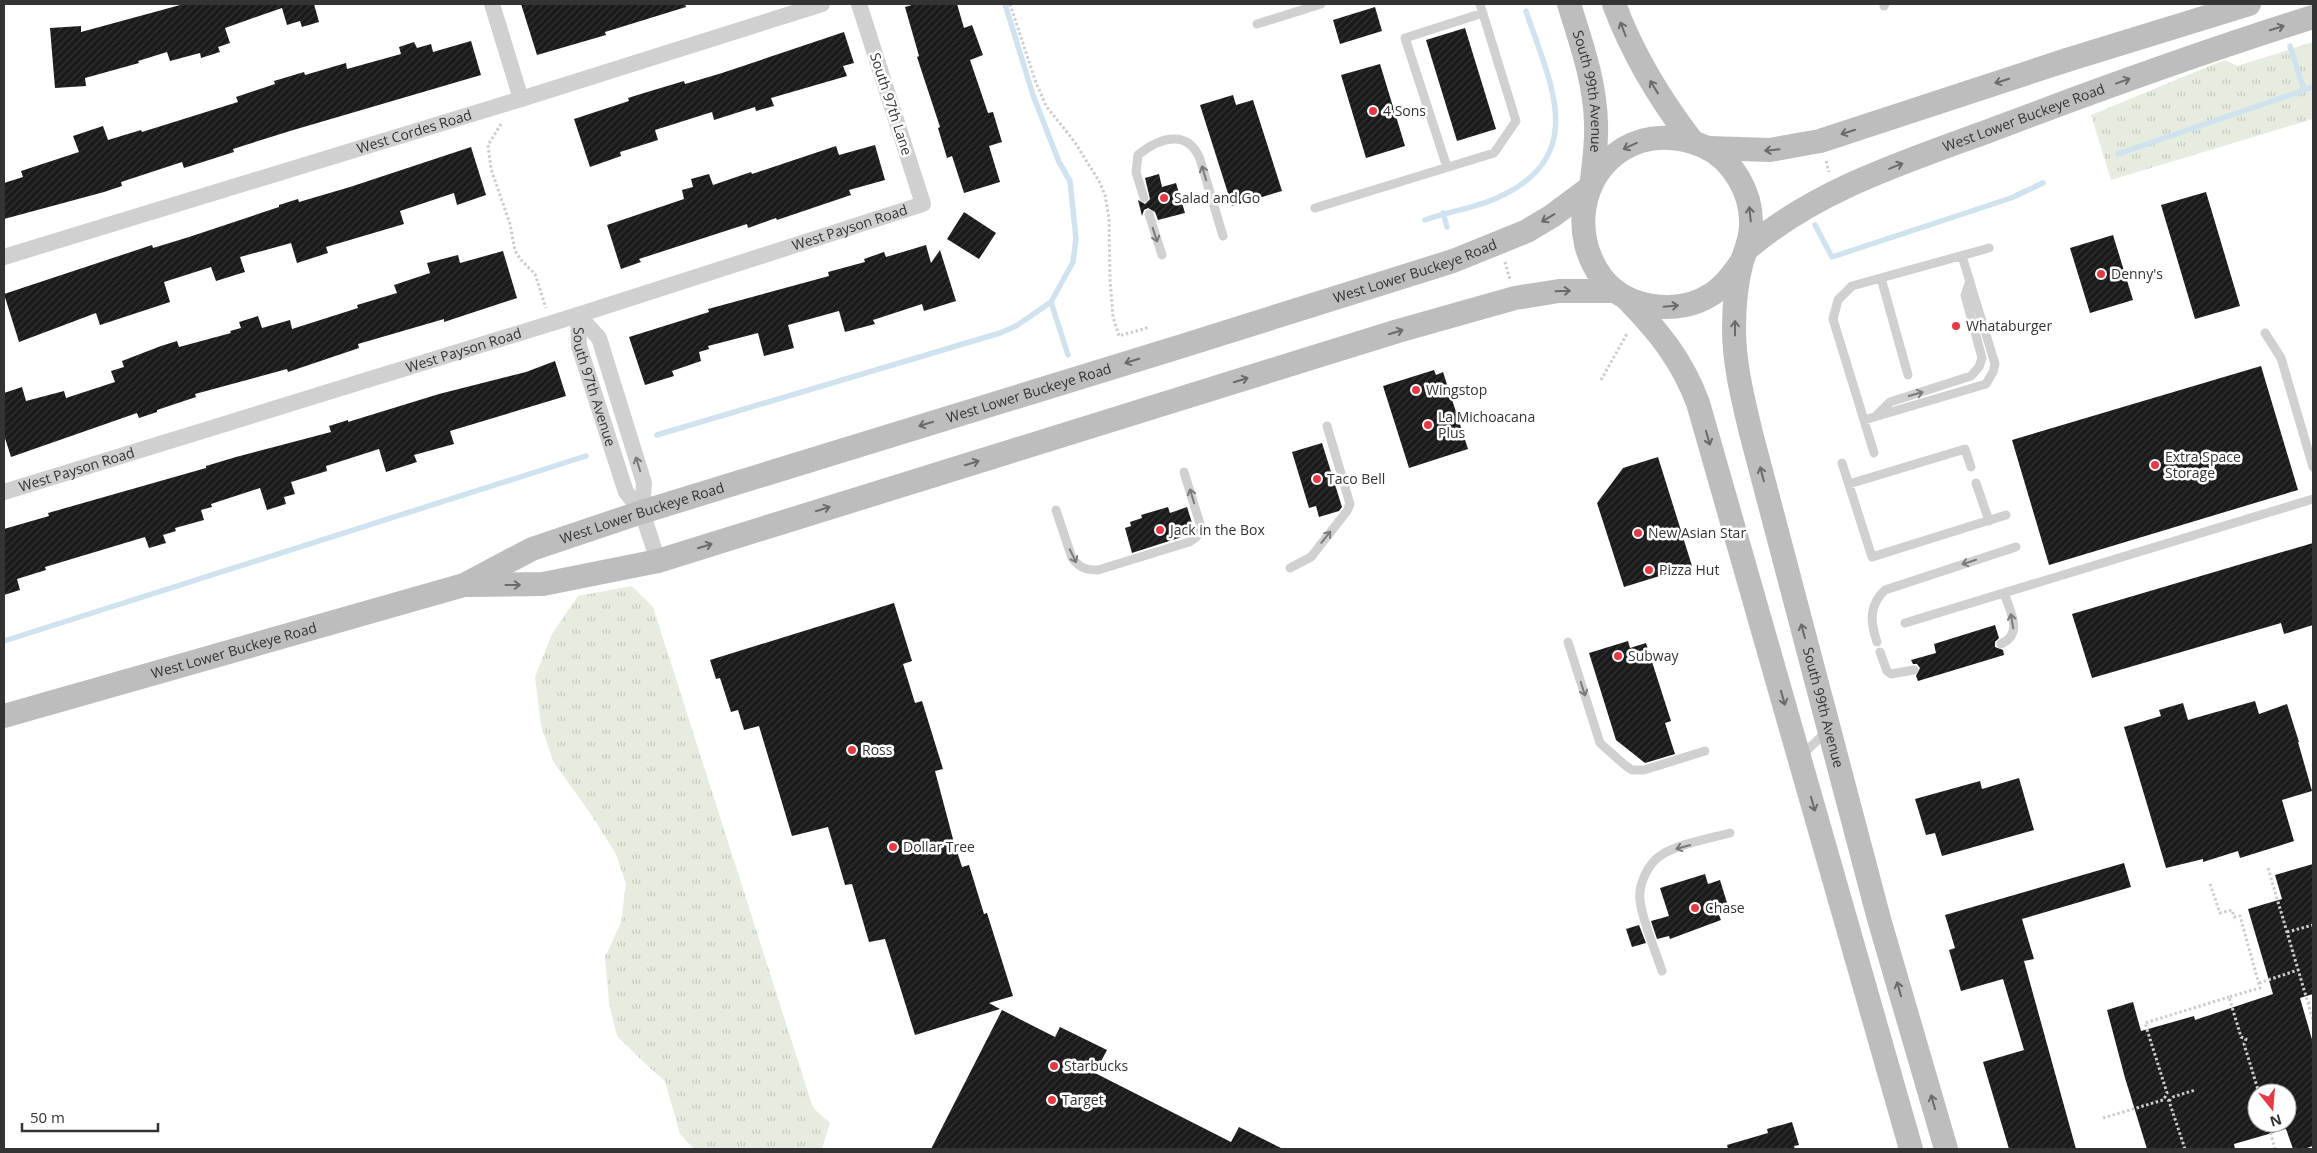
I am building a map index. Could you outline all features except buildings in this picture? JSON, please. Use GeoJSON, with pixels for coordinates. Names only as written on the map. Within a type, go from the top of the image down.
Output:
{"type":"FeatureCollection","features":[{"type":"Feature","properties":{"kind":"main road","name":"South 99th Avenue"},"geometry":{"type":"LineString","coordinates":[[1569,4],[1589,67],[1593,87],[1596,124],[1590,185]]}},
{"type":"Feature","properties":{"kind":"main road"},"geometry":{"type":"LineString","coordinates":[[1614,4],[1634,53],[1670,113],[1700,145],[1727,162],[1741,181],[1747,196],[1752,226],[1745,255],[1729,280],[1712,294],[1690,304],[1668,308],[1653,306],[1619,293]]}},
{"type":"Feature","properties":{"kind":"main road"},"geometry":{"type":"LineString","coordinates":[[1911,1149],[1696,398],[1682,368],[1661,336],[1602,278],[1588,246],[1584,208],[1590,185],[1614,155],[1643,140],[1676,138],[1700,145],[1770,150],[1820,141],[2048,66],[2249,4]]}},
{"type":"Feature","properties":{"kind":"main road","name":"West Lower Buckeye Road"},"geometry":{"type":"LineString","coordinates":[[1745,255],[1771,228],[1835,191],[2107,86],[2210,49],[2313,17]]}},
{"type":"Feature","properties":{"kind":"main road","name":"West Lower Buckeye Road"},"geometry":{"type":"LineString","coordinates":[[4,716],[464,585],[532,549],[642,512],[1453,261],[1527,231],[1552,216],[1590,185]]}},
{"type":"Feature","properties":{"kind":"main road","name":"South 99th Avenue"},"geometry":{"type":"LineString","coordinates":[[1745,255],[1735,294],[1734,330],[1738,377],[1751,433],[1879,919],[1946,1149]]}},
{"type":"Feature","properties":{"kind":"main road","name":"West Lower Buckeye Road"},"geometry":{"type":"LineString","coordinates":[[464,585],[543,584],[658,561],[1398,331],[1515,298],[1559,291],[1619,293]]}},
{"type":"Feature","properties":{"kind":"main road"},"geometry":{"type":"LineString","coordinates":[[1880,1044],[1913,1036]]}},
{"type":"Feature","properties":{"kind":"street"},"geometry":{"type":"LineString","coordinates":[[492,4],[521,99]]}},
{"type":"Feature","properties":{"kind":"street","name":"West Cordes Road"},"geometry":{"type":"LineString","coordinates":[[4,257],[521,99],[822,4]]}},
{"type":"Feature","properties":{"kind":"street","name":"South 97th Lane"},"geometry":{"type":"LineString","coordinates":[[859,4],[923,204]]}},
{"type":"Feature","properties":{"kind":"street","name":"West Payson Road"},"geometry":{"type":"LineString","coordinates":[[4,492],[578,315],[923,204]]}},
{"type":"Feature","properties":{"kind":"street","name":"South 97th Avenue"},"geometry":{"type":"LineString","coordinates":[[578,315],[579,346],[626,492],[642,512],[658,561]]}},
{"type":"Feature","properties":{"kind":"lane"},"geometry":{"type":"LineString","coordinates":[[1257,24],[1321,4]]}},
{"type":"Feature","properties":{"kind":"lane"},"geometry":{"type":"LineString","coordinates":[[1315,208],[1494,152],[1516,120],[1480,4]]}},
{"type":"Feature","properties":{"kind":"lane"},"geometry":{"type":"LineString","coordinates":[[1447,167],[1405,38],[1483,13]]}},
{"type":"Feature","properties":{"kind":"lane"},"geometry":{"type":"LineString","coordinates":[[1144,198],[1136,172],[1138,155],[1148,146],[1165,141],[1180,138],[1188,141],[1195,148],[1200,159],[1223,236]]}},
{"type":"Feature","properties":{"kind":"lane"},"geometry":{"type":"LineString","coordinates":[[1149,214],[1162,255]]}},
{"type":"Feature","properties":{"kind":"lane"},"geometry":{"type":"LineString","coordinates":[[1874,453],[1833,319],[1838,300],[1852,286],[1989,248]]}},
{"type":"Feature","properties":{"kind":"lane"},"geometry":{"type":"LineString","coordinates":[[1864,420],[1986,384],[1994,372],[1995,364],[1962,256]]}},
{"type":"Feature","properties":{"kind":"lane"},"geometry":{"type":"LineString","coordinates":[[1881,278],[1908,375]]}},
{"type":"Feature","properties":{"kind":"lane"},"geometry":{"type":"LineString","coordinates":[[1875,417],[1890,402],[1971,376],[1979,367],[1982,358],[1965,294],[1970,281]]}},
{"type":"Feature","properties":{"kind":"lane"},"geometry":{"type":"LineString","coordinates":[[2265,334],[2281,358],[2313,467]]}},
{"type":"Feature","properties":{"kind":"lane"},"geometry":{"type":"LineString","coordinates":[[1290,568],[1311,557],[1350,504],[1327,426]]}},
{"type":"Feature","properties":{"kind":"lane"},"geometry":{"type":"LineString","coordinates":[[1849,484],[1965,449],[1970,467]]}},
{"type":"Feature","properties":{"kind":"lane"},"geometry":{"type":"LineString","coordinates":[[1842,463],[1872,556],[2006,516]]}},
{"type":"Feature","properties":{"kind":"lane"},"geometry":{"type":"LineString","coordinates":[[1056,510],[1072,558],[1085,570],[1098,570],[1189,542],[1196,537],[1201,527],[1184,472]]}},
{"type":"Feature","properties":{"kind":"lane"},"geometry":{"type":"LineString","coordinates":[[1976,483],[1988,521]]}},
{"type":"Feature","properties":{"kind":"lane"},"geometry":{"type":"LineString","coordinates":[[1905,622],[2313,499]]}},
{"type":"Feature","properties":{"kind":"lane"},"geometry":{"type":"LineString","coordinates":[[1877,642],[1871,626],[1871,613],[1873,606],[1885,590],[2016,547]]}},
{"type":"Feature","properties":{"kind":"lane"},"geometry":{"type":"LineString","coordinates":[[2001,644],[2009,640],[2014,633],[2013,621],[2004,593]]}},
{"type":"Feature","properties":{"kind":"lane"},"geometry":{"type":"LineString","coordinates":[[1568,642],[1600,743],[1626,766],[1632,770],[1644,770],[1705,751]]}},
{"type":"Feature","properties":{"kind":"lane"},"geometry":{"type":"LineString","coordinates":[[1880,652],[1890,674],[1914,670]]}},
{"type":"Feature","properties":{"kind":"lane"},"geometry":{"type":"LineString","coordinates":[[1799,758],[1829,729]]}},
{"type":"Feature","properties":{"kind":"lane"},"geometry":{"type":"LineString","coordinates":[[1662,970],[1640,900],[1641,885],[1648,868],[1659,856],[1669,851],[1730,833]]}},
{"type":"Feature","properties":{"kind":"path"},"geometry":{"type":"LineString","coordinates":[[1010,4],[1035,80],[1046,106],[1074,141],[1105,195],[1109,219],[1113,317],[1119,336],[1150,327]]}},
{"type":"Feature","properties":{"kind":"path"},"geometry":{"type":"LineString","coordinates":[[495,107],[501,124],[488,145],[491,169],[510,224],[515,251],[537,279],[551,323]]}},
{"type":"Feature","properties":{"kind":"path"},"geometry":{"type":"LineString","coordinates":[[1826,161],[1830,173]]}},
{"type":"Feature","properties":{"kind":"path"},"geometry":{"type":"LineString","coordinates":[[1505,261],[1511,280]]}},
{"type":"Feature","properties":{"kind":"path"},"geometry":{"type":"LineString","coordinates":[[1600,380],[1628,332]]}},
{"type":"Feature","properties":{"kind":"path"},"geometry":{"type":"LineString","coordinates":[[2268,868],[2313,1020]]}},
{"type":"Feature","properties":{"kind":"path"},"geometry":{"type":"LineString","coordinates":[[2103,1118],[2163,1100],[2167,1093],[2144,1023],[2260,988],[2240,916],[2234,917],[2232,910],[2220,913],[2210,884]]}},
{"type":"Feature","properties":{"kind":"path"},"geometry":{"type":"LineString","coordinates":[[2287,932],[2313,925]]}},
{"type":"Feature","properties":{"kind":"path"},"geometry":{"type":"LineString","coordinates":[[2258,983],[2298,970]]}},
{"type":"Feature","properties":{"kind":"path"},"geometry":{"type":"LineString","coordinates":[[2229,997],[2241,1037],[2246,1039],[2244,1044],[2256,1083]]}},
{"type":"Feature","properties":{"kind":"path"},"geometry":{"type":"LineString","coordinates":[[2308,1003],[2313,1002]]}},
{"type":"Feature","properties":{"kind":"path"},"geometry":{"type":"LineString","coordinates":[[2169,1101],[2173,1097],[2195,1090]]}},
{"type":"Feature","properties":{"kind":"path"},"geometry":{"type":"LineString","coordinates":[[2165,1097],[2169,1101],[2185,1149]]}},
{"type":"Feature","properties":{"kind":"path"},"geometry":{"type":"LineString","coordinates":[[2271,1133],[2275,1149]]}},
{"type":"Feature","properties":{"kind":"green space"},"geometry":{"type":"Polygon","coordinates":[[[2313,42],[2313,119],[2111,180],[2091,115],[2222,61],[2226,60],[2237,66],[2313,42]]]}},
{"type":"Feature","properties":{"kind":"green space"},"geometry":{"type":"Polygon","coordinates":[[[632,586],[653,607],[813,1108],[830,1123],[822,1149],[694,1149],[680,1134],[665,1081],[617,1036],[609,1003],[605,957],[621,922],[626,884],[616,854],[553,761],[541,725],[535,677],[552,634],[578,596],[632,586]]]}},
{"type":"Feature","properties":{"kind":"waterway"},"geometry":{"type":"LineString","coordinates":[[657,435],[1000,333],[1016,326],[1051,302],[1073,262],[1076,239],[1070,181],[1059,162],[1033,95],[1005,4]]}},
{"type":"Feature","properties":{"kind":"waterway"},"geometry":{"type":"LineString","coordinates":[[1425,220],[1483,204],[1501,196],[1529,179],[1546,159],[1554,137],[1556,114],[1552,89],[1526,11]]}},
{"type":"Feature","properties":{"kind":"waterway"},"geometry":{"type":"LineString","coordinates":[[2290,46],[2304,90]]}},
{"type":"Feature","properties":{"kind":"waterway"},"geometry":{"type":"LineString","coordinates":[[2118,154],[2313,87]]}},
{"type":"Feature","properties":{"kind":"waterway"},"geometry":{"type":"LineString","coordinates":[[1815,225],[1832,257],[2011,198],[2043,183]]}},
{"type":"Feature","properties":{"kind":"waterway"},"geometry":{"type":"LineString","coordinates":[[1443,213],[1447,227]]}},
{"type":"Feature","properties":{"kind":"waterway"},"geometry":{"type":"LineString","coordinates":[[1051,302],[1068,355]]}},
{"type":"Feature","properties":{"kind":"waterway"},"geometry":{"type":"LineString","coordinates":[[4,641],[586,456]]}},
{"type":"Feature","properties":{"kind":"place","name":"4 Sons"},"geometry":{"type":"Point","coordinates":[1373,111]}},
{"type":"Feature","properties":{"kind":"place","name":"Salad and Go"},"geometry":{"type":"Point","coordinates":[1164,198]}},
{"type":"Feature","properties":{"kind":"place","name":"Denny's"},"geometry":{"type":"Point","coordinates":[2101,274]}},
{"type":"Feature","properties":{"kind":"place","name":"Whataburger"},"geometry":{"type":"Point","coordinates":[1956,326]}},
{"type":"Feature","properties":{"kind":"place","name":"Wingstop"},"geometry":{"type":"Point","coordinates":[1416,390]}},
{"type":"Feature","properties":{"kind":"place","name":"La Michoacana Plus"},"geometry":{"type":"Point","coordinates":[1428,425]}},
{"type":"Feature","properties":{"kind":"place","name":"Extra Space Storage"},"geometry":{"type":"Point","coordinates":[2155,465]}},
{"type":"Feature","properties":{"kind":"place","name":"Taco Bell"},"geometry":{"type":"Point","coordinates":[1317,479]}},
{"type":"Feature","properties":{"kind":"place","name":"Jack in the Box"},"geometry":{"type":"Point","coordinates":[1160,530]}},
{"type":"Feature","properties":{"kind":"place","name":"New Asian Star"},"geometry":{"type":"Point","coordinates":[1638,533]}},
{"type":"Feature","properties":{"kind":"place","name":"Pizza Hut"},"geometry":{"type":"Point","coordinates":[1649,570]}},
{"type":"Feature","properties":{"kind":"place","name":"Subway"},"geometry":{"type":"Point","coordinates":[1618,656]}},
{"type":"Feature","properties":{"kind":"place","name":"Ross"},"geometry":{"type":"Point","coordinates":[852,750]}},
{"type":"Feature","properties":{"kind":"place","name":"Dollar Tree"},"geometry":{"type":"Point","coordinates":[893,847]}},
{"type":"Feature","properties":{"kind":"place","name":"Chase"},"geometry":{"type":"Point","coordinates":[1695,908]}},
{"type":"Feature","properties":{"kind":"place","name":"Starbucks"},"geometry":{"type":"Point","coordinates":[1054,1066]}},
{"type":"Feature","properties":{"kind":"place","name":"Target"},"geometry":{"type":"Point","coordinates":[1052,1100]}}]}
